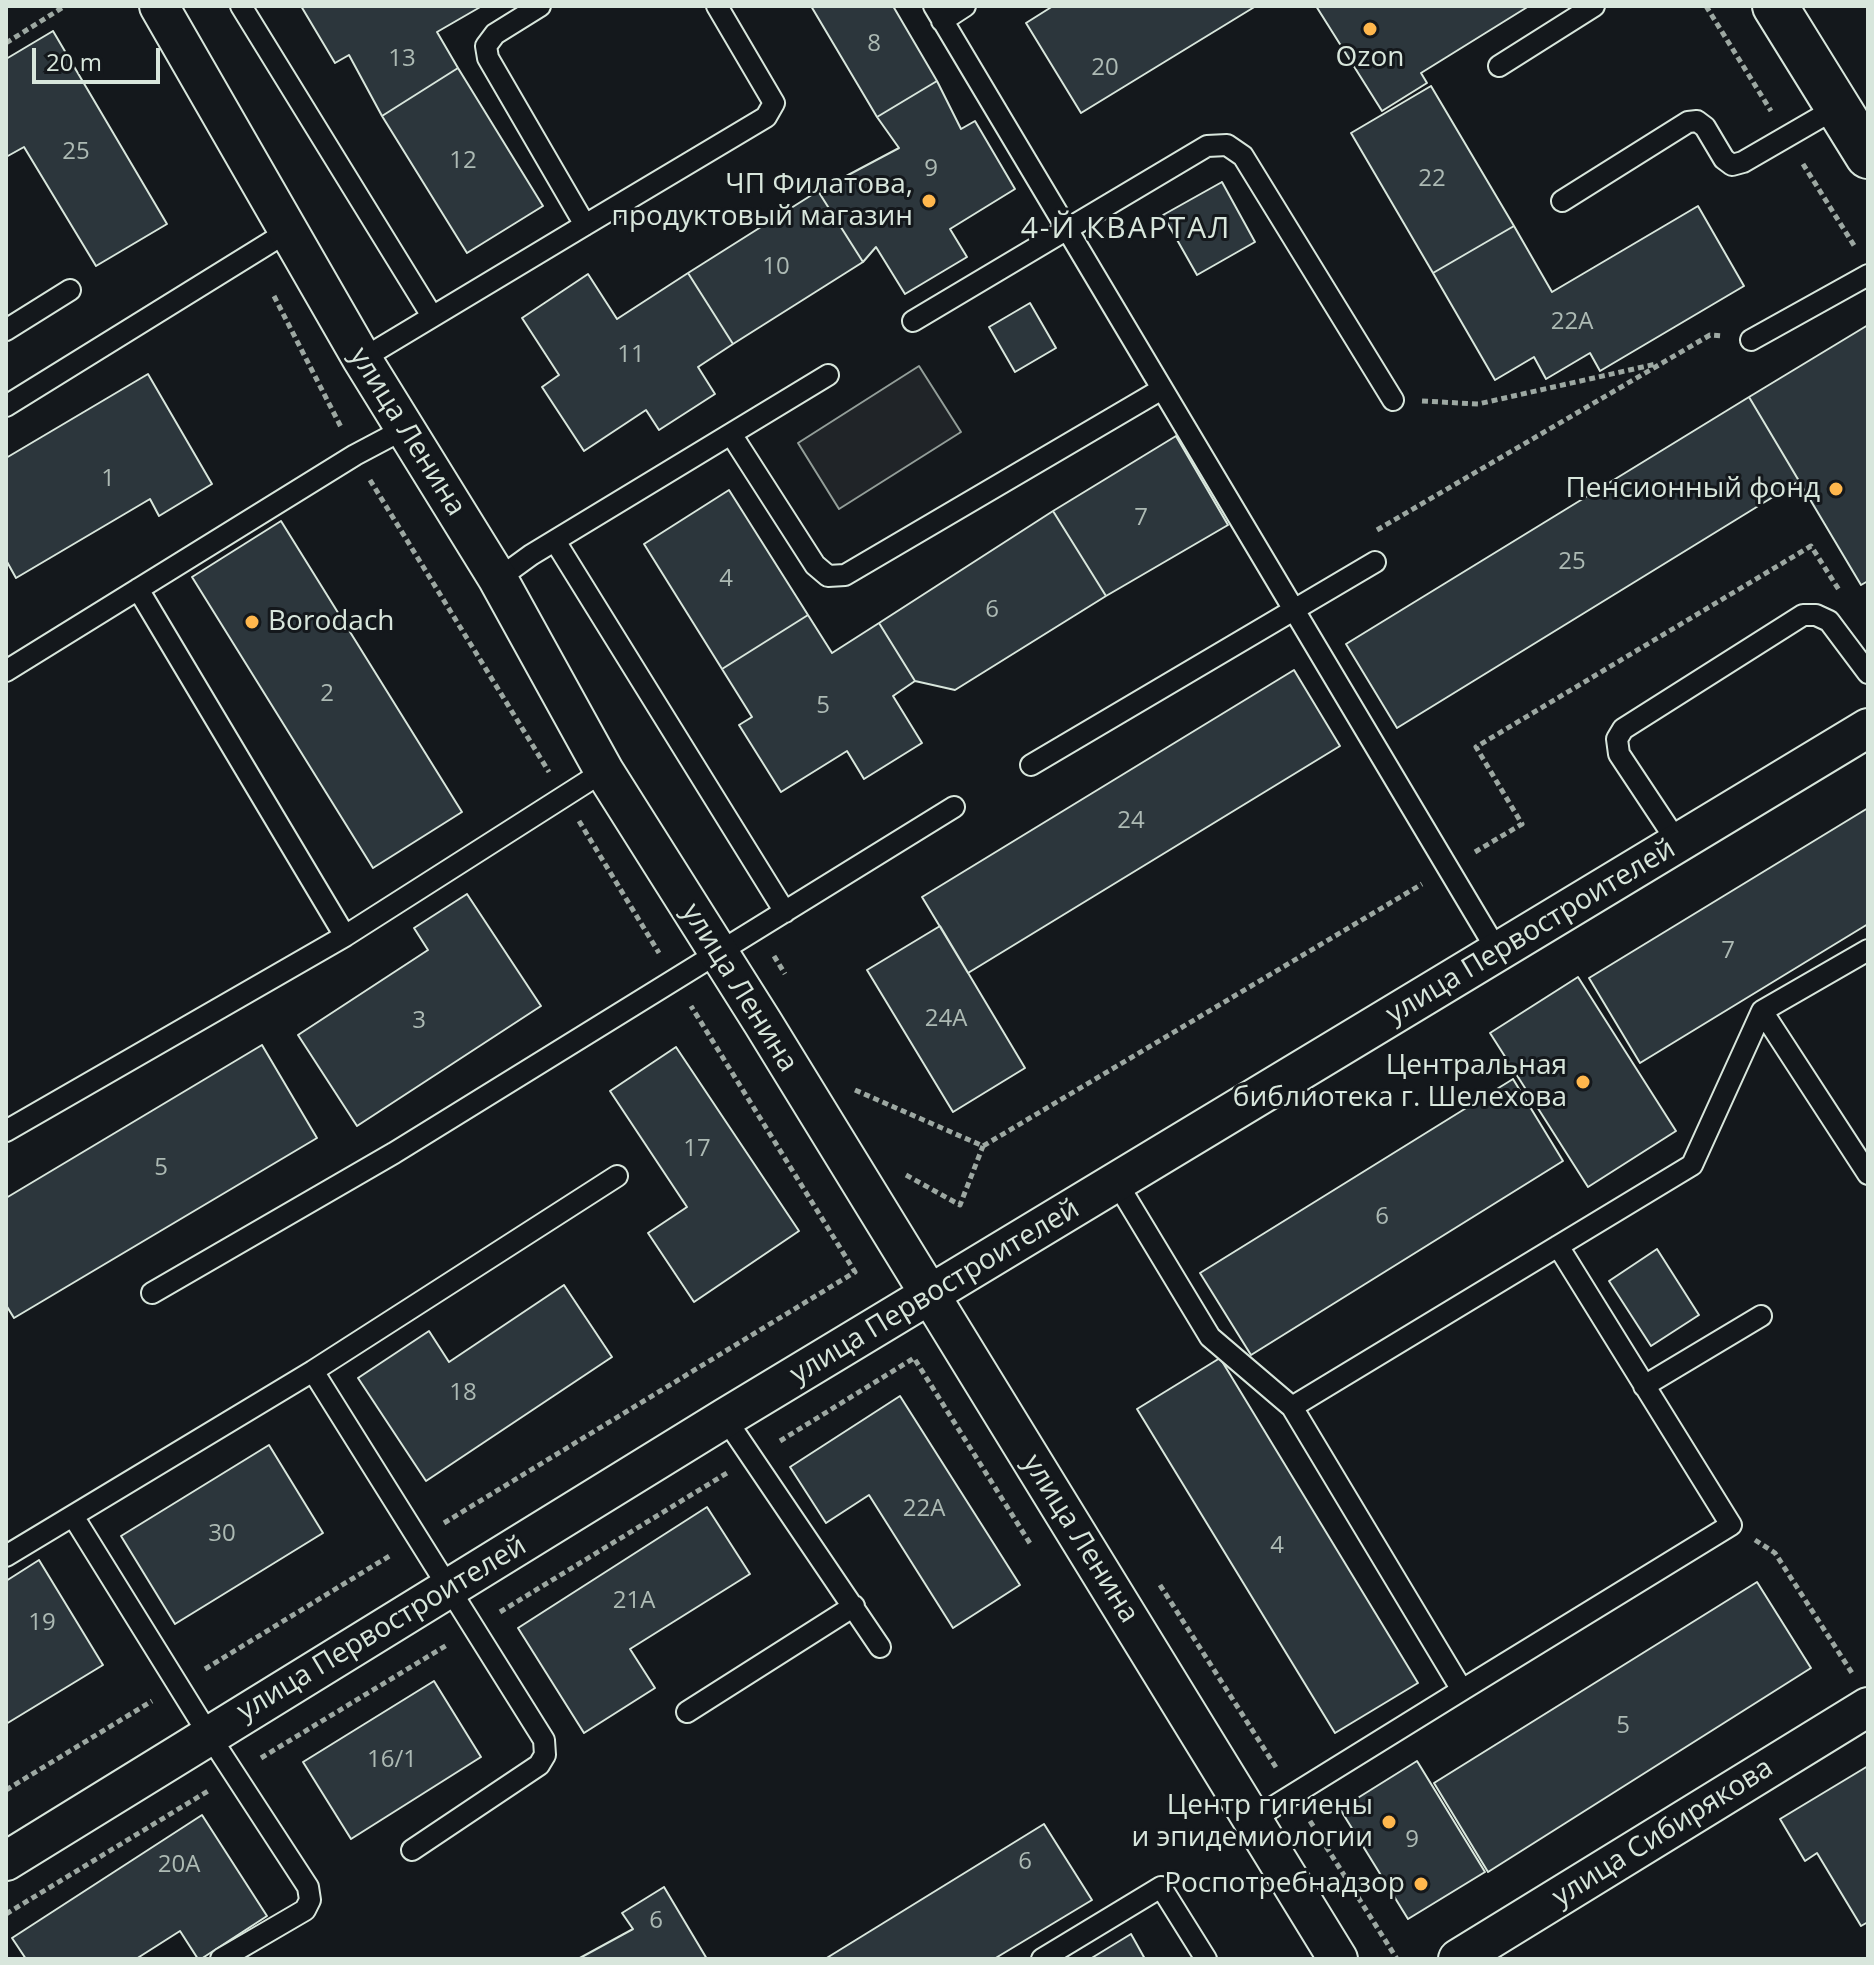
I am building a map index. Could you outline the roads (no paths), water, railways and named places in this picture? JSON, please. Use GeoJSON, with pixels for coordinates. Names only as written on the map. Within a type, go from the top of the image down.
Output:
{"type":"FeatureCollection","features":[{"type":"Feature","properties":{"kind":"street","name":"улица Ленина"},"geometry":{"type":"LineString","coordinates":[[159,6],[362,359],[498,579],[604,771],[1338,1959]]}},
{"type":"Feature","properties":{"kind":"street"},"geometry":{"type":"LineString","coordinates":[[1775,6],[1868,156]]}},
{"type":"Feature","properties":{"kind":"street","name":"улица Первостроителей"},"geometry":{"type":"LineString","coordinates":[[6,1861],[725,1418],[1868,728]]}},
{"type":"Feature","properties":{"kind":"street","name":"улица Сибирякова"},"geometry":{"type":"LineString","coordinates":[[1458,1959],[1864,1696]]}},
{"type":"Feature","properties":{"kind":"lane"},"geometry":{"type":"LineString","coordinates":[[241,6],[432,316]]}},
{"type":"Feature","properties":{"kind":"lane"},"geometry":{"type":"LineString","coordinates":[[540,6],[495,34],[486,46],[488,58],[585,225]]}},
{"type":"Feature","properties":{"kind":"lane"},"geometry":{"type":"LineString","coordinates":[[362,359],[766,117],[774,103],[717,6]]}},
{"type":"Feature","properties":{"kind":"lane"},"geometry":{"type":"LineString","coordinates":[[965,6],[938,13],[1498,952]]}},
{"type":"Feature","properties":{"kind":"lane"},"geometry":{"type":"LineString","coordinates":[[1499,66],[1594,6]]}},
{"type":"Feature","properties":{"kind":"lane"},"geometry":{"type":"LineString","coordinates":[[1562,201],[1688,122],[1697,121],[1705,127],[1724,159],[1732,165],[1743,162],[1838,107]]}},
{"type":"Feature","properties":{"kind":"lane"},"geometry":{"type":"LineString","coordinates":[[913,321],[1207,146],[1227,145],[1243,156],[1393,400]]}},
{"type":"Feature","properties":{"kind":"lane"},"geometry":{"type":"LineString","coordinates":[[6,406],[287,232]]}},
{"type":"Feature","properties":{"kind":"lane"},"geometry":{"type":"LineString","coordinates":[[1751,340],[1868,275]]}},
{"type":"Feature","properties":{"kind":"lane"},"geometry":{"type":"LineString","coordinates":[[6,330],[70,290]]}},
{"type":"Feature","properties":{"kind":"lane"},"geometry":{"type":"LineString","coordinates":[[498,579],[828,375]]}},
{"type":"Feature","properties":{"kind":"lane"},"geometry":{"type":"LineString","coordinates":[[731,434],[815,565],[828,576],[845,575],[1162,389]]}},
{"type":"Feature","properties":{"kind":"lane"},"geometry":{"type":"LineString","coordinates":[[6,671],[355,455],[406,428]]}},
{"type":"Feature","properties":{"kind":"lane"},"geometry":{"type":"LineString","coordinates":[[555,541],[785,912]]}},
{"type":"Feature","properties":{"kind":"lane"},"geometry":{"type":"LineString","coordinates":[[1031,765],[1375,562]]}},
{"type":"Feature","properties":{"kind":"lane"},"geometry":{"type":"LineString","coordinates":[[138,589],[345,936]]}},
{"type":"Feature","properties":{"kind":"lane"},"geometry":{"type":"LineString","coordinates":[[1678,843],[1619,754],[1617,739],[1623,729],[1803,615],[1816,615],[1829,621],[1868,673]]}},
{"type":"Feature","properties":{"kind":"lane"},"geometry":{"type":"LineString","coordinates":[[6,1131],[345,936],[604,771]]}},
{"type":"Feature","properties":{"kind":"lane"},"geometry":{"type":"LineString","coordinates":[[152,1293],[394,1153],[954,807]]}},
{"type":"Feature","properties":{"kind":"lane"},"geometry":{"type":"LineString","coordinates":[[1292,1407],[1692,1165],[1762,1011],[1868,950]]}},
{"type":"Feature","properties":{"kind":"lane"},"geometry":{"type":"LineString","coordinates":[[1762,1011],[1868,1174]]}},
{"type":"Feature","properties":{"kind":"lane"},"geometry":{"type":"LineString","coordinates":[[6,1556],[313,1371],[617,1176]]}},
{"type":"Feature","properties":{"kind":"lane"},"geometry":{"type":"LineString","coordinates":[[1117,1183],[1210,1337],[1292,1407],[1462,1690]]}},
{"type":"Feature","properties":{"kind":"lane"},"geometry":{"type":"LineString","coordinates":[[1252,1820],[1731,1525],[1558,1246]]}},
{"type":"Feature","properties":{"kind":"lane"},"geometry":{"type":"LineString","coordinates":[[1644,1386],[1761,1316]]}},
{"type":"Feature","properties":{"kind":"lane"},"geometry":{"type":"LineString","coordinates":[[313,1371],[544,1740],[545,1755],[539,1765],[412,1850]]}},
{"type":"Feature","properties":{"kind":"lane"},"geometry":{"type":"LineString","coordinates":[[725,1418],[880,1647]]}},
{"type":"Feature","properties":{"kind":"lane"},"geometry":{"type":"LineString","coordinates":[[73,1516],[308,1887],[310,1900],[305,1910],[221,1959]]}},
{"type":"Feature","properties":{"kind":"lane"},"geometry":{"type":"LineString","coordinates":[[687,1712],[854,1606]]}},
{"type":"Feature","properties":{"kind":"lane"},"geometry":{"type":"LineString","coordinates":[[1042,1959],[1161,1887],[1206,1959]]}},
{"type":"Feature","properties":{"kind":"place","name":"Ozon"},"geometry":{"type":"Point","coordinates":[1370,29]}},
{"type":"Feature","properties":{"kind":"place","name":"ЧП Филатова, продуктовый магазин"},"geometry":{"type":"Point","coordinates":[929,201]}},
{"type":"Feature","properties":{"kind":"place","name":"Пенсионный фонд"},"geometry":{"type":"Point","coordinates":[1836,489]}},
{"type":"Feature","properties":{"kind":"place","name":"Borodach"},"geometry":{"type":"Point","coordinates":[252,622]}},
{"type":"Feature","properties":{"kind":"place","name":"Центральная библиотека г. Шелехова"},"geometry":{"type":"Point","coordinates":[1583,1082]}},
{"type":"Feature","properties":{"kind":"place","name":"Центр гигиены и эпидемиологии"},"geometry":{"type":"Point","coordinates":[1389,1822]}},
{"type":"Feature","properties":{"kind":"place","name":"Роспотребнадзор"},"geometry":{"type":"Point","coordinates":[1421,1884]}},
{"type":"Feature","properties":{"kind":"district","name":"4-Й КВАРТАЛ"},"geometry":{"type":"Point","coordinates":[1126,229]}}]}
